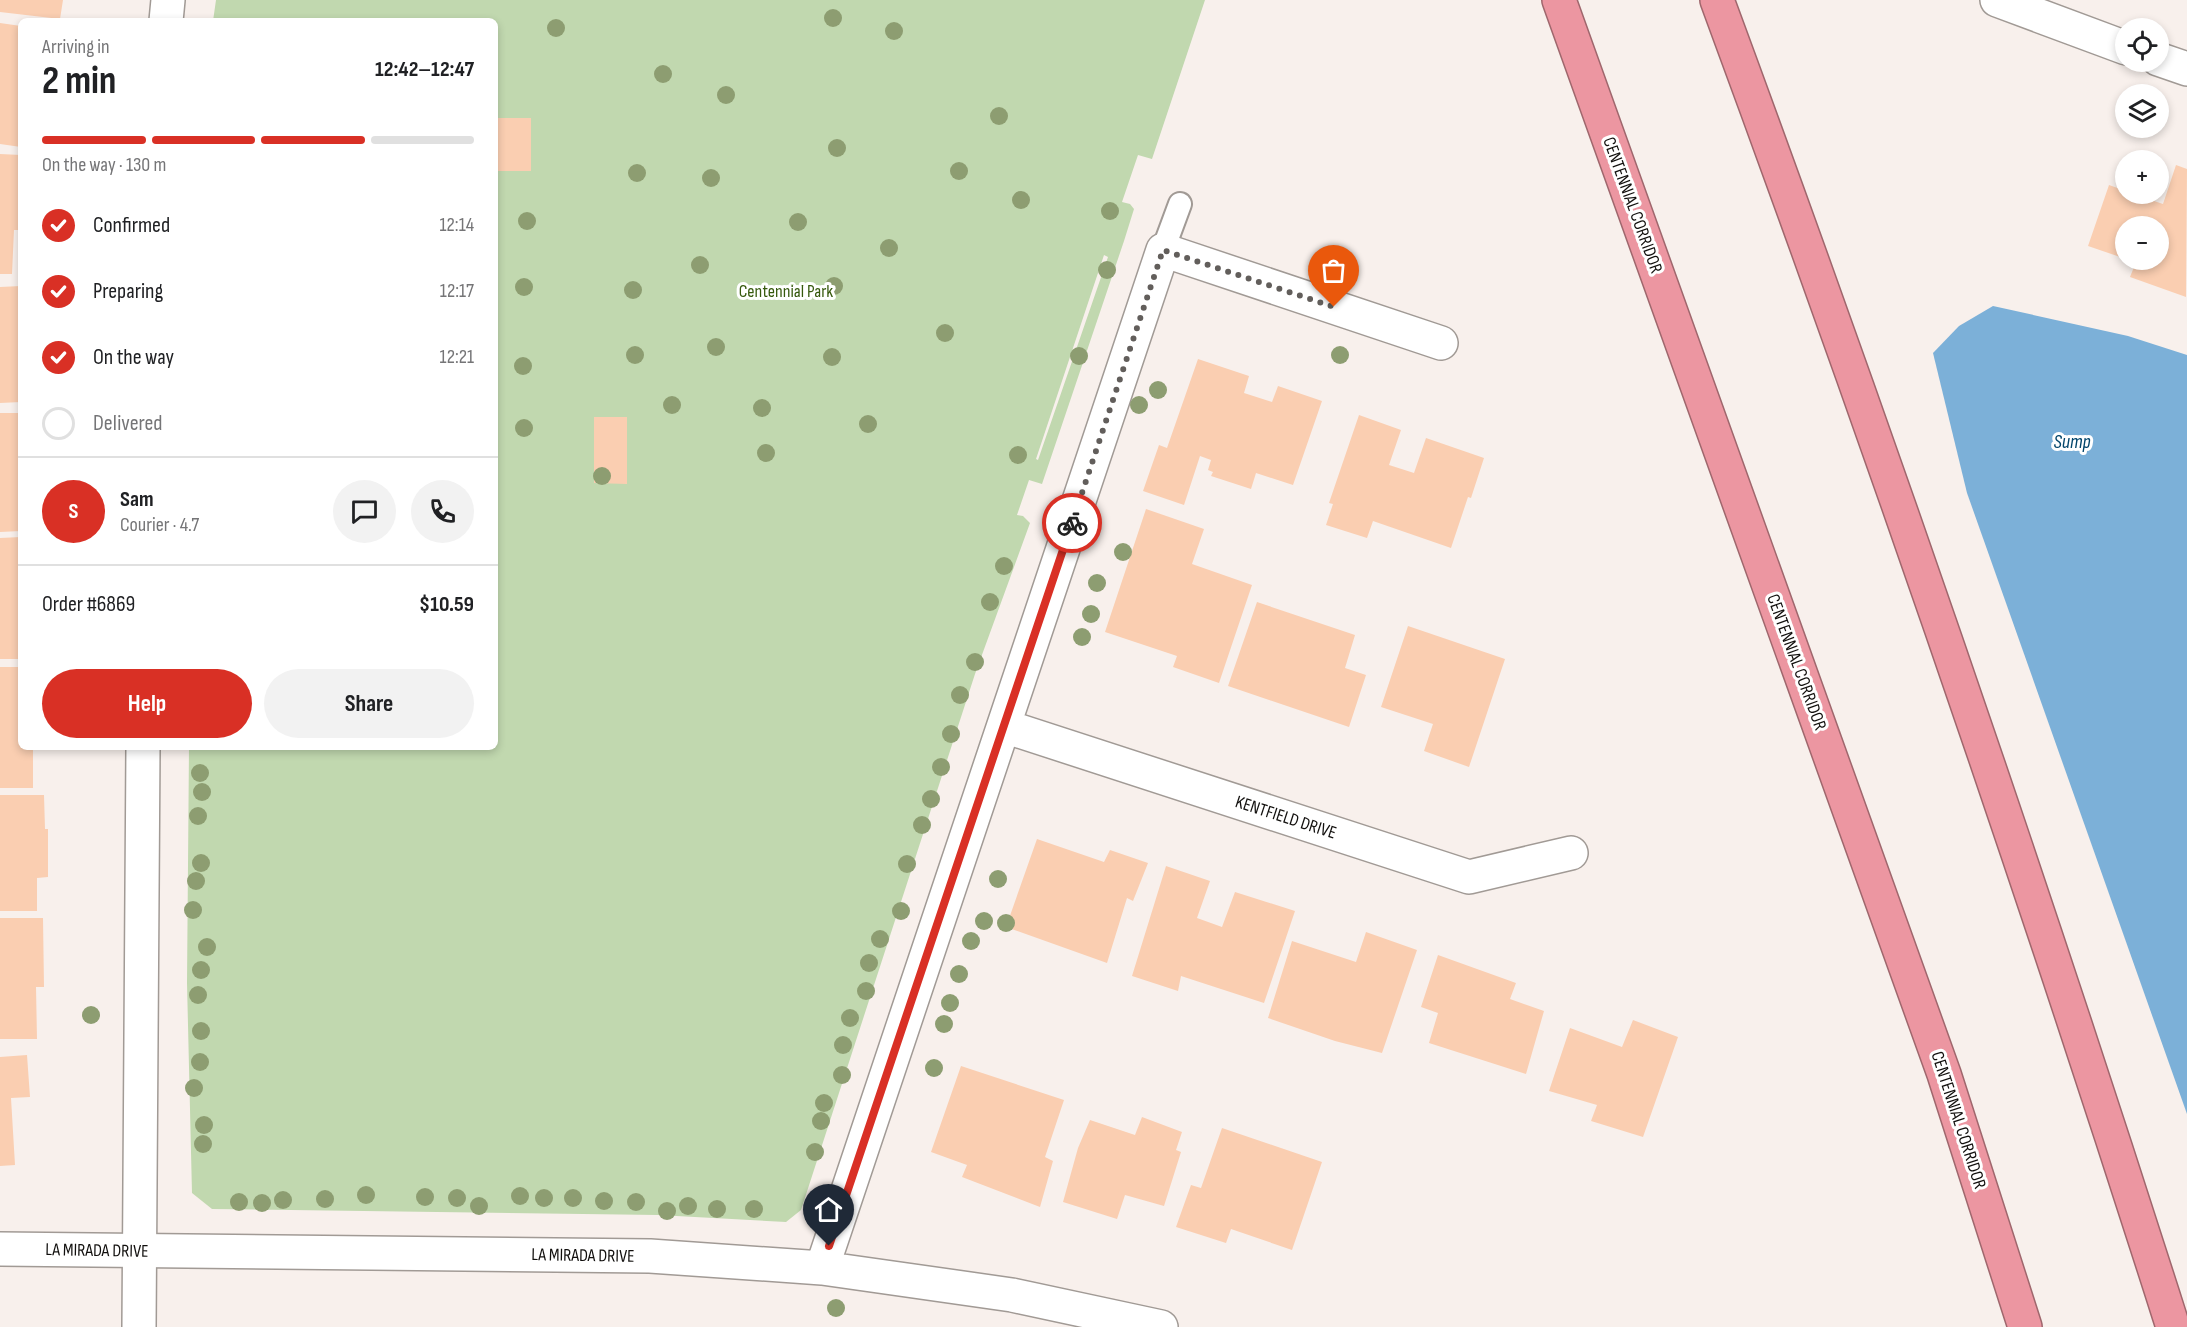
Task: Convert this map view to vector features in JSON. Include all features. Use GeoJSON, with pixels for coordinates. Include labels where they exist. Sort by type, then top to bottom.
{"type":"FeatureCollection","features":[{"type":"Feature","properties":{"kind":"highway","name":"CENTENNIAL CORRIDOR"},"geometry":{"type":"LineString","coordinates":[[1559,0],[1944,1074],[2025,1327]]}},
{"type":"Feature","properties":{"kind":"highway"},"geometry":{"type":"LineString","coordinates":[[1717,0],[1901,507],[2015,842],[2173,1327]]}},
{"type":"Feature","properties":{"kind":"street"},"geometry":{"type":"LineString","coordinates":[[166,18],[168,0]]}},
{"type":"Feature","properties":{"kind":"street"},"geometry":{"type":"LineString","coordinates":[[1997,0],[2115,44]]}},
{"type":"Feature","properties":{"kind":"street"},"geometry":{"type":"LineString","coordinates":[[2169,63],[2187,69]]}},
{"type":"Feature","properties":{"kind":"street"},"geometry":{"type":"LineString","coordinates":[[822,1268],[1163,250],[1441,343]]}},
{"type":"Feature","properties":{"kind":"street","name":"KENTFIELD DRIVE"},"geometry":{"type":"LineString","coordinates":[[1004,726],[1469,877],[1571,853]]}},
{"type":"Feature","properties":{"kind":"street"},"geometry":{"type":"LineString","coordinates":[[139,1327],[143,750]]}},
{"type":"Feature","properties":{"kind":"street","name":"LA MIRADA DRIVE"},"geometry":{"type":"LineString","coordinates":[[0,1249],[650,1256],[822,1268],[1012,1295],[1161,1327]]}},
{"type":"Feature","properties":{"kind":"lane"},"geometry":{"type":"LineString","coordinates":[[1163,250],[1180,204]]}},
{"type":"Feature","properties":{"kind":"green space","name":"Centennial Park"},"geometry":{"type":"Polygon","coordinates":[[[216,0],[1205,0],[1152,159],[1138,155],[1122,202],[1130,204],[1134,209],[1042,484],[1029,480],[1017,515],[1023,516],[1030,523],[975,674],[801,1210],[786,1222],[658,1215],[212,1209],[192,1193],[187,983],[189,750],[498,750],[498,18],[213,18],[216,0]],[[1104,255],[1036,459],[1038,460],[1108,257],[1104,255]]]}},
{"type":"Feature","properties":{"kind":"water","name":"Sump"},"geometry":{"type":"Polygon","coordinates":[[[1993,306],[2128,336],[2187,355],[2187,1114],[1967,493],[1933,353],[1959,326],[1993,306]]]}},
{"type":"Feature","properties":{"kind":"building"},"geometry":{"type":"Polygon","coordinates":[[[0,0],[63,0],[60,18],[0,12],[0,0]]]}},
{"type":"Feature","properties":{"kind":"building"},"geometry":{"type":"Polygon","coordinates":[[[0,23],[18,26],[18,147],[0,144],[0,23]]]}},
{"type":"Feature","properties":{"kind":"building"},"geometry":{"type":"Polygon","coordinates":[[[498,118],[531,118],[531,171],[498,171],[498,118]]]}},
{"type":"Feature","properties":{"kind":"building"},"geometry":{"type":"Polygon","coordinates":[[[0,154],[18,155],[18,230],[14,230],[12,274],[0,274],[0,154]]]}},
{"type":"Feature","properties":{"kind":"building"},"geometry":{"type":"Polygon","coordinates":[[[2176,165],[2187,169],[2186,297],[2130,277],[2133,270],[2169,270],[2169,216],[2115,216],[2115,255],[2088,246],[2109,185],[2115,187],[2115,204],[2169,204],[2169,186],[2176,165]]]}},
{"type":"Feature","properties":{"kind":"building"},"geometry":{"type":"Polygon","coordinates":[[[18,286],[18,402],[0,403],[0,287],[18,286]]]}},
{"type":"Feature","properties":{"kind":"building"},"geometry":{"type":"Polygon","coordinates":[[[1198,359],[1249,376],[1244,393],[1272,402],[1278,386],[1322,401],[1293,485],[1256,473],[1251,489],[1211,476],[1213,472],[1208,470],[1211,460],[1200,456],[1184,505],[1143,491],[1159,445],[1167,448],[1198,359]]]}},
{"type":"Feature","properties":{"kind":"building"},"geometry":{"type":"Polygon","coordinates":[[[0,413],[18,413],[18,531],[0,532],[0,413]]]}},
{"type":"Feature","properties":{"kind":"building"},"geometry":{"type":"Polygon","coordinates":[[[1359,415],[1401,430],[1389,465],[1414,473],[1426,438],[1484,458],[1451,548],[1373,521],[1367,538],[1326,525],[1333,504],[1329,503],[1359,415]]]}},
{"type":"Feature","properties":{"kind":"building"},"geometry":{"type":"Polygon","coordinates":[[[594,417],[627,417],[627,484],[594,483],[594,417]]]}},
{"type":"Feature","properties":{"kind":"building"},"geometry":{"type":"Polygon","coordinates":[[[1146,509],[1204,529],[1192,564],[1252,585],[1219,683],[1173,667],[1177,656],[1105,632],[1146,509]]]}},
{"type":"Feature","properties":{"kind":"building"},"geometry":{"type":"Polygon","coordinates":[[[18,537],[18,659],[0,659],[0,538],[18,537]]]}},
{"type":"Feature","properties":{"kind":"building"},"geometry":{"type":"Polygon","coordinates":[[[1257,602],[1355,635],[1345,668],[1366,675],[1349,727],[1228,686],[1257,602]]]}},
{"type":"Feature","properties":{"kind":"building"},"geometry":{"type":"Polygon","coordinates":[[[1408,626],[1505,659],[1469,767],[1424,751],[1433,724],[1381,707],[1408,626]]]}},
{"type":"Feature","properties":{"kind":"building"},"geometry":{"type":"Polygon","coordinates":[[[0,667],[18,667],[18,750],[33,750],[33,788],[0,788],[0,667]]]}},
{"type":"Feature","properties":{"kind":"building"},"geometry":{"type":"Polygon","coordinates":[[[0,795],[44,795],[45,829],[48,829],[48,877],[37,878],[37,911],[0,911],[0,795]]]}},
{"type":"Feature","properties":{"kind":"building"},"geometry":{"type":"Polygon","coordinates":[[[1037,839],[1104,862],[1110,850],[1148,863],[1133,901],[1127,898],[1107,963],[1006,927],[1037,839]]]}},
{"type":"Feature","properties":{"kind":"building"},"geometry":{"type":"Polygon","coordinates":[[[1166,866],[1210,881],[1197,918],[1222,927],[1235,892],[1295,911],[1264,1003],[1181,976],[1178,991],[1132,976],[1166,866]]]}},
{"type":"Feature","properties":{"kind":"building"},"geometry":{"type":"Polygon","coordinates":[[[0,918],[43,918],[44,987],[36,987],[37,1039],[0,1039],[0,918]]]}},
{"type":"Feature","properties":{"kind":"building"},"geometry":{"type":"Polygon","coordinates":[[[1366,932],[1417,950],[1382,1053],[1335,1041],[1268,1018],[1292,941],[1356,962],[1366,932]]]}},
{"type":"Feature","properties":{"kind":"building"},"geometry":{"type":"Polygon","coordinates":[[[1438,955],[1516,983],[1510,999],[1544,1011],[1526,1074],[1429,1043],[1438,1013],[1421,1007],[1438,955]]]}},
{"type":"Feature","properties":{"kind":"building"},"geometry":{"type":"Polygon","coordinates":[[[1633,1020],[1678,1037],[1643,1137],[1591,1121],[1597,1105],[1549,1091],[1570,1028],[1622,1047],[1633,1020]]]}},
{"type":"Feature","properties":{"kind":"building"},"geometry":{"type":"Polygon","coordinates":[[[27,1055],[30,1097],[11,1098],[15,1165],[0,1166],[0,1057],[27,1055]]]}},
{"type":"Feature","properties":{"kind":"building"},"geometry":{"type":"Polygon","coordinates":[[[961,1066],[1064,1100],[1045,1157],[1053,1161],[1040,1207],[962,1177],[967,1165],[931,1152],[961,1066]]]}},
{"type":"Feature","properties":{"kind":"building"},"geometry":{"type":"Polygon","coordinates":[[[1142,1117],[1182,1132],[1176,1150],[1181,1152],[1164,1206],[1125,1195],[1117,1219],[1063,1202],[1078,1148],[1090,1120],[1135,1135],[1142,1117]]]}},
{"type":"Feature","properties":{"kind":"building"},"geometry":{"type":"Polygon","coordinates":[[[1222,1128],[1322,1162],[1292,1250],[1231,1229],[1226,1243],[1176,1227],[1191,1185],[1201,1188],[1222,1128]]]}},
{"type":"Feature","properties":{"kind":"way so far"},"geometry":{"type":"LineString","coordinates":[[1072,523],[1163,250],[1334,307]]}},
{"type":"Feature","properties":{"kind":"route"},"geometry":{"type":"LineString","coordinates":[[829,1246],[1072,523]]}}]}
